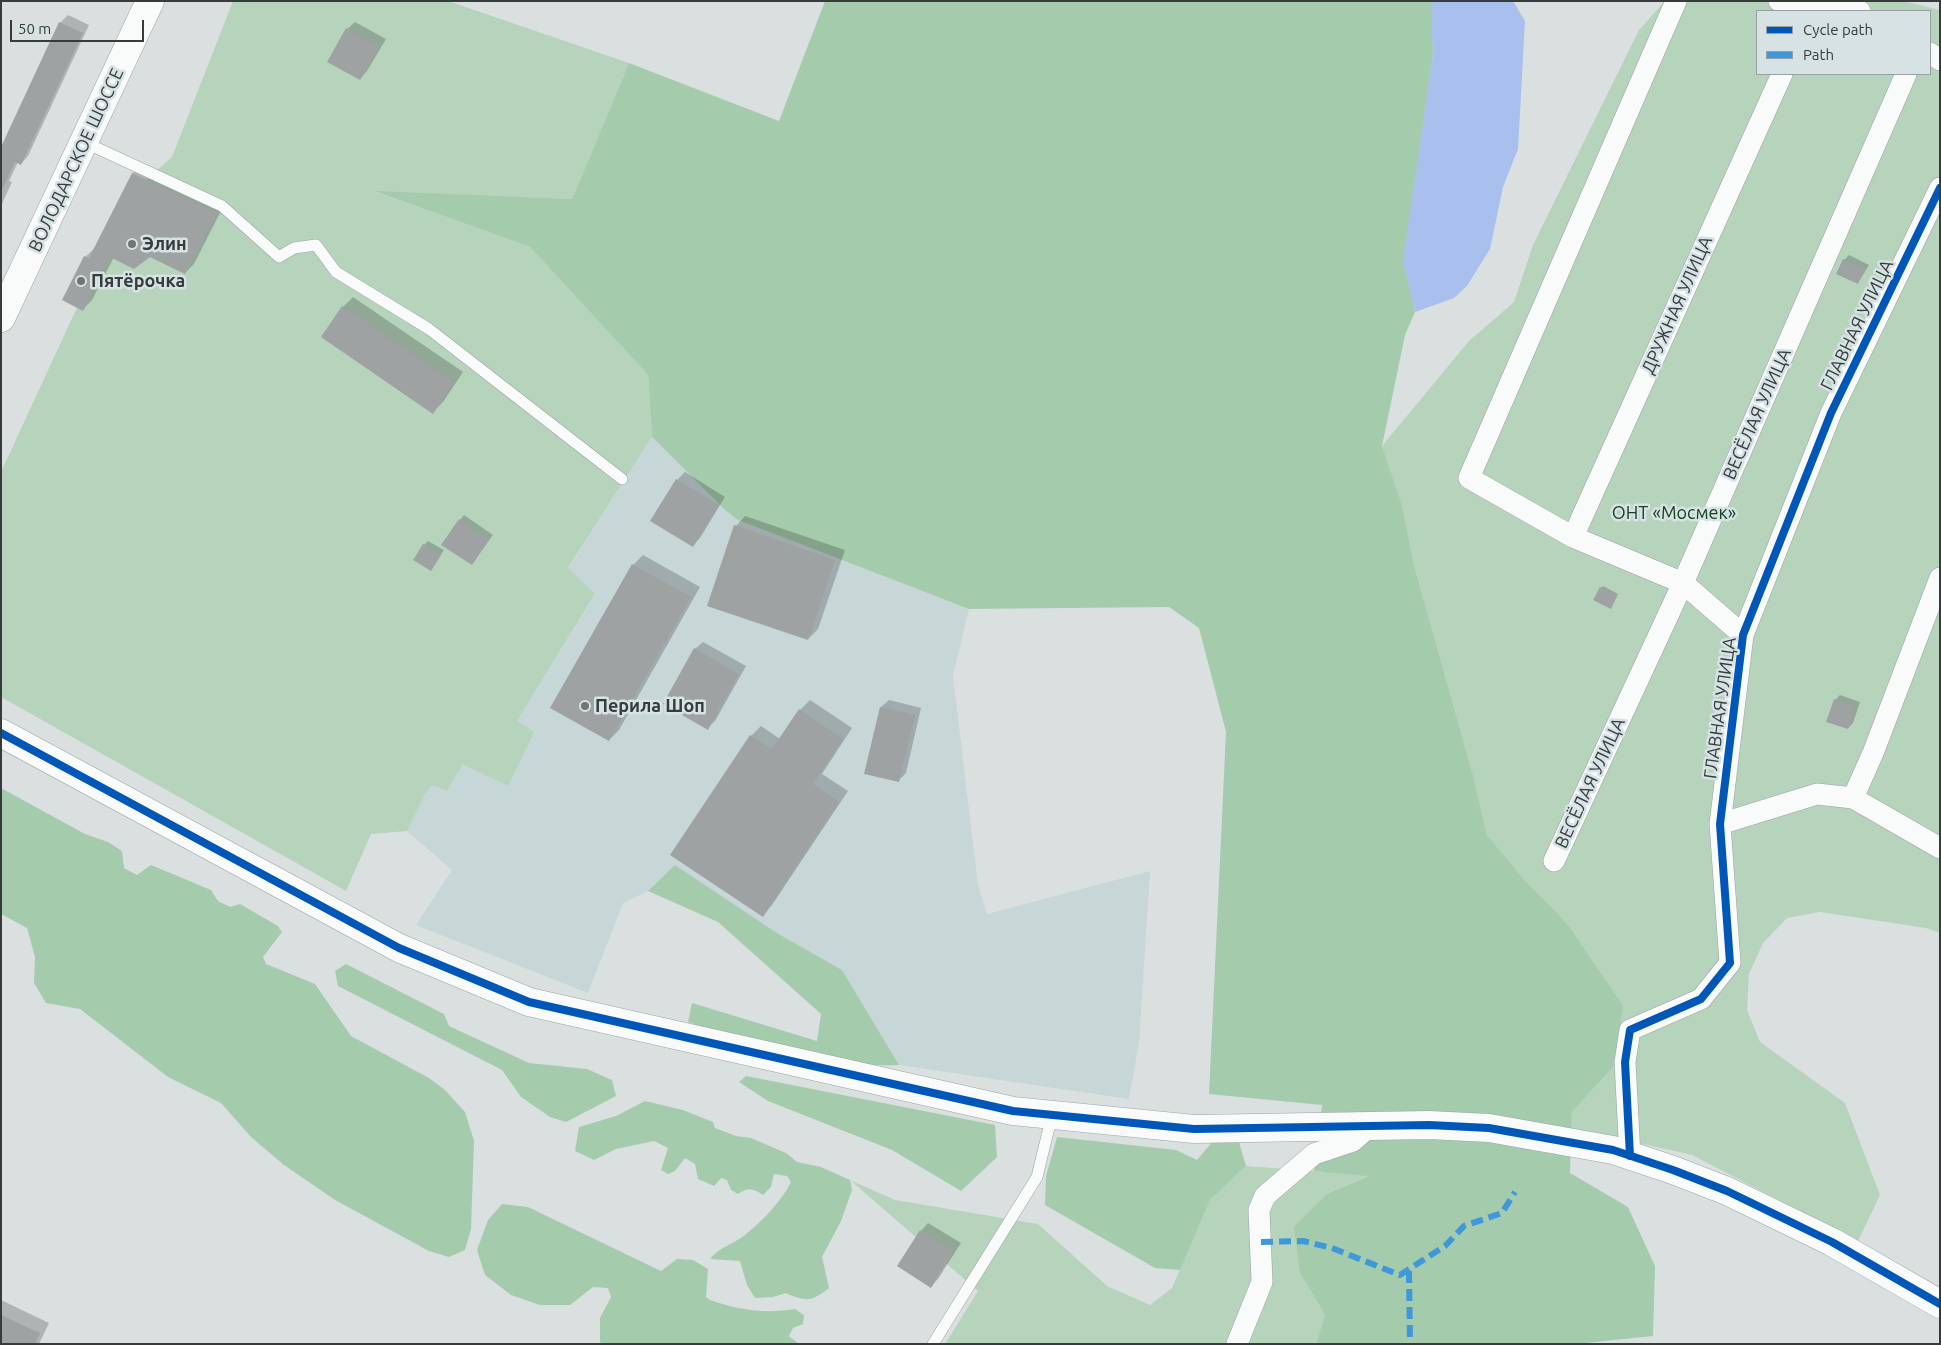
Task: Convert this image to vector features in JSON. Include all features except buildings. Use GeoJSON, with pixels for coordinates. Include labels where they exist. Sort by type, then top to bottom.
{"type":"FeatureCollection","features":[{"type":"Feature","properties":{"kind":"street","name":"ВОЛОДАРСКОЕ ШОССЕ"},"geometry":{"type":"LineString","coordinates":[[1,318],[150,1]]}},
{"type":"Feature","properties":{"kind":"street"},"geometry":{"type":"LineString","coordinates":[[1676,1],[1469,478],[1573,537],[1683,583],[1743,635]]}},
{"type":"Feature","properties":{"kind":"street"},"geometry":{"type":"LineString","coordinates":[[1779,1],[1812,8],[1847,5],[1858,10]]}},
{"type":"Feature","properties":{"kind":"street","name":"ДРУЖНАЯ УЛИЦА"},"geometry":{"type":"LineString","coordinates":[[1573,537],[1782,75]]}},
{"type":"Feature","properties":{"kind":"street","name":"ВЕСЁЛАЯ УЛИЦА"},"geometry":{"type":"LineString","coordinates":[[1554,861],[1683,583],[1906,75]]}},
{"type":"Feature","properties":{"kind":"street","name":"ГЛАВНАЯ УЛИЦА"},"geometry":{"type":"LineString","coordinates":[[1630,1156],[1625,1062],[1630,1030],[1701,999],[1730,963],[1720,824],[1743,635],[1831,413],[1940,188]]}},
{"type":"Feature","properties":{"kind":"street"},"geometry":{"type":"LineString","coordinates":[[1853,798],[1873,753],[1940,578]]}},
{"type":"Feature","properties":{"kind":"street"},"geometry":{"type":"LineString","coordinates":[[1,733],[399,948],[529,1002],[1013,1110],[1194,1129],[1429,1125],[1489,1128],[1613,1150],[1727,1191],[1832,1242],[1940,1304]]}},
{"type":"Feature","properties":{"kind":"street"},"geometry":{"type":"LineString","coordinates":[[1720,824],[1817,794],[1853,798],[1940,848]]}},
{"type":"Feature","properties":{"kind":"street"},"geometry":{"type":"LineString","coordinates":[[1237,1344],[1262,1282],[1259,1210],[1265,1196],[1314,1154],[1353,1141],[1370,1126]]}},
{"type":"Feature","properties":{"kind":"lane"},"geometry":{"type":"LineString","coordinates":[[84,142],[222,206],[279,257],[294,248],[316,245],[336,272],[429,329],[622,479]]}},
{"type":"Feature","properties":{"kind":"lane"},"geometry":{"type":"LineString","coordinates":[[933,1344],[1037,1177],[1052,1115]]}},
{"type":"Feature","properties":{"kind":"shaded area"},"geometry":{"type":"Polygon","coordinates":[[[652,437],[725,510],[738,520],[969,609],[953,676],[978,885],[987,914],[1150,871],[1139,1043],[1129,1099],[899,1065],[842,970],[777,933],[675,865],[648,891],[623,903],[588,993],[416,925],[452,870],[407,831],[424,794],[432,785],[447,791],[463,763],[508,786],[517,721],[595,595],[568,569],[652,437]]]}},
{"type":"Feature","properties":{"kind":"green space"},"geometry":{"type":"Polygon","coordinates":[[[233,1],[448,1],[629,63],[572,199],[376,192],[530,247],[648,375],[652,437],[568,568],[595,594],[517,721],[534,732],[508,786],[463,764],[447,791],[432,785],[425,794],[407,831],[371,834],[346,891],[1,697],[1,472],[129,195],[172,157],[233,1]]]}},
{"type":"Feature","properties":{"kind":"green space"},"geometry":{"type":"Polygon","coordinates":[[[825,1],[1432,1],[1432,40],[1434,47],[1404,261],[1415,312],[1405,335],[1382,446],[1402,505],[1414,565],[1473,775],[1487,835],[1525,881],[1568,925],[1623,1006],[1614,1066],[1572,1112],[1570,1173],[1628,1207],[1655,1266],[1653,1336],[1575,1344],[1316,1344],[1325,1315],[1300,1273],[1294,1227],[1327,1194],[1368,1176],[1314,1171],[1322,1105],[1209,1094],[1226,732],[1199,628],[1169,607],[969,609],[738,520],[725,510],[652,437],[648,375],[530,247],[374,191],[572,199],[629,63],[779,121],[825,1]]]}},
{"type":"Feature","properties":{"kind":"green space","name":"ОНТ «Мосмек»"},"geometry":{"type":"Polygon","coordinates":[[[1665,1],[1903,1],[1940,10],[1940,933],[1926,928],[1820,912],[1787,918],[1763,943],[1749,974],[1747,1010],[1760,1042],[1845,1103],[1880,1195],[1858,1241],[1692,1155],[1571,1128],[1572,1112],[1614,1066],[1524,881],[1487,835],[1473,775],[1414,565],[1402,505],[1382,446],[1469,341],[1514,302],[1533,245],[1639,30],[1665,1]]]}},
{"type":"Feature","properties":{"kind":"green space"},"geometry":{"type":"Polygon","coordinates":[[[1,788],[85,834],[108,842],[122,851],[124,868],[137,875],[151,865],[211,890],[218,901],[230,907],[240,904],[278,926],[282,932],[263,957],[266,964],[315,984],[351,1036],[429,1078],[445,1090],[465,1112],[474,1141],[471,1229],[465,1250],[449,1257],[429,1251],[335,1200],[284,1165],[251,1137],[221,1103],[168,1077],[80,1009],[46,1003],[34,983],[35,957],[27,928],[1,914],[1,788]]]}},
{"type":"Feature","properties":{"kind":"green space"},"geometry":{"type":"Polygon","coordinates":[[[675,865],[777,933],[842,970],[899,1065],[845,1063],[819,1059],[766,1046],[688,1022],[692,1003],[817,1041],[821,1014],[718,922],[648,891],[675,865]]]}},
{"type":"Feature","properties":{"kind":"green space"},"geometry":{"type":"Polygon","coordinates":[[[346,964],[444,1014],[449,1026],[529,1063],[587,1069],[612,1080],[616,1096],[566,1122],[550,1117],[521,1097],[502,1070],[338,986],[335,971],[346,964]]]}},
{"type":"Feature","properties":{"kind":"green space"},"geometry":{"type":"Polygon","coordinates":[[[746,1076],[995,1125],[997,1157],[961,1191],[892,1150],[768,1101],[739,1082],[746,1076]]]}},
{"type":"Feature","properties":{"kind":"green space"},"geometry":{"type":"Polygon","coordinates":[[[645,1101],[683,1110],[713,1122],[715,1128],[736,1136],[751,1138],[786,1153],[797,1162],[821,1167],[850,1180],[852,1190],[841,1221],[822,1257],[829,1288],[818,1296],[808,1299],[786,1293],[773,1297],[755,1298],[747,1285],[740,1261],[710,1259],[718,1251],[745,1235],[771,1210],[791,1182],[787,1176],[774,1174],[771,1187],[763,1195],[750,1189],[738,1194],[731,1190],[727,1180],[721,1178],[714,1186],[698,1179],[695,1164],[685,1158],[675,1171],[668,1174],[661,1170],[668,1148],[654,1141],[616,1149],[594,1160],[575,1151],[579,1127],[616,1116],[645,1101]]]}},
{"type":"Feature","properties":{"kind":"green space"},"geometry":{"type":"Polygon","coordinates":[[[1057,1137],[1176,1150],[1197,1160],[1213,1141],[1239,1142],[1246,1166],[1210,1200],[1180,1270],[1155,1268],[1045,1205],[1046,1176],[1057,1137]]]}},
{"type":"Feature","properties":{"kind":"green space"},"geometry":{"type":"Polygon","coordinates":[[[1246,1166],[1369,1175],[1327,1194],[1300,1273],[1325,1315],[1316,1344],[945,1344],[978,1291],[850,1180],[895,1200],[1038,1224],[1107,1286],[1150,1305],[1172,1288],[1210,1200],[1246,1166]]]}},
{"type":"Feature","properties":{"kind":"green space"},"geometry":{"type":"Polygon","coordinates":[[[502,1204],[528,1207],[661,1271],[677,1259],[693,1260],[708,1269],[706,1297],[710,1300],[752,1310],[795,1309],[804,1315],[803,1324],[793,1328],[789,1336],[799,1344],[602,1344],[600,1342],[600,1318],[611,1297],[608,1288],[593,1287],[570,1305],[540,1305],[511,1295],[485,1275],[477,1250],[488,1220],[502,1204]]]}},
{"type":"Feature","properties":{"kind":"water"},"geometry":{"type":"Polygon","coordinates":[[[1432,1],[1513,1],[1525,21],[1518,149],[1503,187],[1490,249],[1467,286],[1454,298],[1415,312],[1403,261],[1434,47],[1432,40],[1432,1]]]}},
{"type":"Feature","properties":{"kind":"marked path"},"geometry":{"type":"LineString","coordinates":[[1261,1242],[1303,1241],[1332,1248],[1400,1275],[1445,1246],[1464,1226],[1502,1213],[1515,1192]]}},
{"type":"Feature","properties":{"kind":"marked path"},"geometry":{"type":"LineString","coordinates":[[1409,1271],[1410,1344]]}},
{"type":"Feature","properties":{"kind":"cycle path"},"geometry":{"type":"LineString","coordinates":[[1630,1156],[1625,1062],[1630,1030],[1701,999],[1730,963],[1720,824],[1743,635],[1831,413],[1940,188]]}},
{"type":"Feature","properties":{"kind":"cycle path"},"geometry":{"type":"LineString","coordinates":[[1,733],[399,948],[529,1002],[1013,1111],[1194,1129],[1429,1125],[1489,1128],[1613,1150],[1727,1191],[1832,1242],[1940,1304]]}},
{"type":"Feature","properties":{"kind":"place","name":"Элин"},"geometry":{"type":"Point","coordinates":[132,244]}},
{"type":"Feature","properties":{"kind":"place","name":"Пятёрочка"},"geometry":{"type":"Point","coordinates":[81,281]}},
{"type":"Feature","properties":{"kind":"place","name":"Перила Шоп"},"geometry":{"type":"Point","coordinates":[585,706]}}]}
